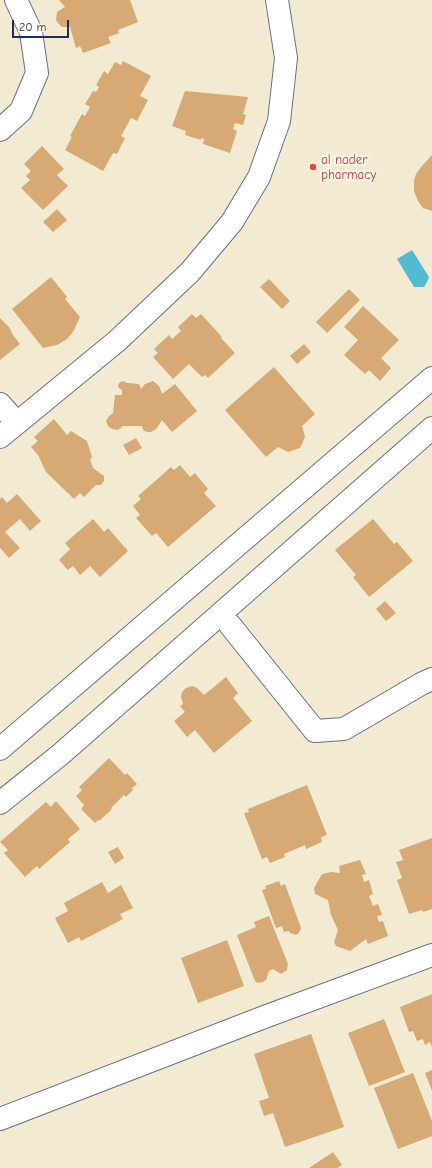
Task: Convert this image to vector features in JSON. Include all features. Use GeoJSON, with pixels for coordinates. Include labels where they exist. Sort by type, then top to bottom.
{"type":"FeatureCollection","features":[{"type":"Feature","properties":{"kind":"street"},"geometry":{"type":"LineString","coordinates":[[0,130],[21,112],[37,72],[32,32],[16,0]]}},
{"type":"Feature","properties":{"kind":"street"},"geometry":{"type":"LineString","coordinates":[[0,437],[117,341],[190,272],[232,222],[259,177],[279,121],[286,58],[277,0]]}},
{"type":"Feature","properties":{"kind":"street"},"geometry":{"type":"LineString","coordinates":[[0,749],[432,378]]}},
{"type":"Feature","properties":{"kind":"street"},"geometry":{"type":"LineString","coordinates":[[0,404],[17,423]]}},
{"type":"Feature","properties":{"kind":"street"},"geometry":{"type":"LineString","coordinates":[[1,800],[60,754],[432,428]]}},
{"type":"Feature","properties":{"kind":"street"},"geometry":{"type":"LineString","coordinates":[[230,625],[315,730],[344,729],[420,684],[432,679]]}},
{"type":"Feature","properties":{"kind":"street"},"geometry":{"type":"LineString","coordinates":[[0,1119],[267,1016],[432,955]]}},
{"type":"Feature","properties":{"kind":"water"},"geometry":{"type":"Polygon","coordinates":[[[412,250],[429,277],[424,287],[414,287],[397,259],[412,250]]]}},
{"type":"Feature","properties":{"kind":"building"},"geometry":{"type":"Polygon","coordinates":[[[59,0],[130,0],[138,22],[118,30],[119,33],[108,37],[111,43],[83,53],[80,46],[76,48],[70,27],[62,27],[57,22],[57,12],[65,7],[59,0]]]}},
{"type":"Feature","properties":{"kind":"building"},"geometry":{"type":"Polygon","coordinates":[[[123,61],[151,76],[140,96],[148,100],[137,121],[131,118],[121,136],[125,138],[117,154],[113,153],[103,171],[65,150],[72,137],[70,136],[82,114],[85,116],[90,107],[85,104],[93,91],[96,92],[99,87],[96,85],[104,71],[108,74],[115,62],[121,65],[123,61]]]}},
{"type":"Feature","properties":{"kind":"building"},"geometry":{"type":"Polygon","coordinates":[[[185,91],[248,97],[243,114],[246,115],[243,125],[235,123],[233,129],[237,131],[230,153],[203,144],[204,139],[201,138],[201,140],[185,135],[186,131],[172,126],[185,91]]]}},
{"type":"Feature","properties":{"kind":"building"},"geometry":{"type":"Polygon","coordinates":[[[42,146],[64,169],[57,175],[68,186],[43,210],[21,188],[30,180],[26,176],[31,171],[24,164],[42,146]]]}},
{"type":"Feature","properties":{"kind":"building"},"geometry":{"type":"Polygon","coordinates":[[[432,155],[432,211],[423,208],[418,201],[414,191],[414,181],[416,174],[432,155]]]}},
{"type":"Feature","properties":{"kind":"building"},"geometry":{"type":"Polygon","coordinates":[[[57,209],[67,220],[53,232],[43,222],[57,209]]]}},
{"type":"Feature","properties":{"kind":"building"},"geometry":{"type":"Polygon","coordinates":[[[51,277],[67,297],[65,299],[80,317],[73,332],[67,339],[57,345],[43,348],[12,309],[51,277]]]}},
{"type":"Feature","properties":{"kind":"building"},"geometry":{"type":"Polygon","coordinates":[[[269,279],[290,301],[282,309],[260,287],[269,279]]]}},
{"type":"Feature","properties":{"kind":"building"},"geometry":{"type":"Polygon","coordinates":[[[349,289],[360,300],[327,333],[316,322],[349,289]]]}},
{"type":"Feature","properties":{"kind":"building"},"geometry":{"type":"Polygon","coordinates":[[[363,306],[399,340],[381,358],[391,368],[380,381],[369,370],[365,374],[344,355],[358,340],[344,327],[363,306]]]}},
{"type":"Feature","properties":{"kind":"building"},"geometry":{"type":"Polygon","coordinates":[[[192,314],[196,318],[201,314],[235,353],[208,378],[205,375],[202,377],[189,364],[173,379],[153,357],[158,353],[154,349],[169,335],[172,339],[181,331],[178,327],[192,314]]]}},
{"type":"Feature","properties":{"kind":"building"},"geometry":{"type":"Polygon","coordinates":[[[0,318],[9,327],[20,344],[0,360],[0,318]]]}},
{"type":"Feature","properties":{"kind":"building"},"geometry":{"type":"Polygon","coordinates":[[[304,344],[311,352],[297,364],[290,356],[304,344]]]}},
{"type":"Feature","properties":{"kind":"building"},"geometry":{"type":"Polygon","coordinates":[[[274,367],[315,414],[302,426],[305,437],[300,448],[288,452],[278,447],[266,457],[225,410],[274,367]]]}},
{"type":"Feature","properties":{"kind":"building"},"geometry":{"type":"Polygon","coordinates":[[[123,381],[127,383],[139,384],[141,389],[145,384],[153,381],[159,386],[162,394],[175,384],[197,411],[172,432],[162,420],[156,429],[151,432],[143,430],[142,426],[123,426],[118,430],[112,429],[108,426],[106,421],[113,413],[115,395],[122,395],[122,390],[118,385],[123,381]]]}},
{"type":"Feature","properties":{"kind":"building"},"geometry":{"type":"Polygon","coordinates":[[[54,419],[67,435],[71,431],[87,441],[92,457],[90,460],[93,468],[104,476],[104,481],[101,485],[96,485],[84,497],[80,493],[74,499],[46,472],[38,455],[31,447],[38,441],[34,437],[54,419]]]}},
{"type":"Feature","properties":{"kind":"building"},"geometry":{"type":"Polygon","coordinates":[[[136,438],[142,448],[129,455],[123,445],[136,438]]]}},
{"type":"Feature","properties":{"kind":"building"},"geometry":{"type":"Polygon","coordinates":[[[180,465],[190,477],[195,473],[208,489],[204,493],[216,506],[168,547],[156,533],[152,536],[136,518],[140,515],[133,506],[141,499],[138,496],[171,467],[174,470],[180,465]]]}},
{"type":"Feature","properties":{"kind":"building"},"geometry":{"type":"Polygon","coordinates":[[[17,494],[41,521],[30,531],[20,519],[5,532],[20,548],[9,558],[0,548],[0,499],[2,497],[7,503],[17,494]]]}},
{"type":"Feature","properties":{"kind":"building"},"geometry":{"type":"Polygon","coordinates":[[[93,519],[104,532],[108,528],[128,551],[100,577],[90,566],[80,575],[73,566],[68,570],[59,560],[70,549],[65,543],[93,519]]]}},
{"type":"Feature","properties":{"kind":"building"},"geometry":{"type":"Polygon","coordinates":[[[373,519],[394,544],[397,542],[413,561],[369,597],[353,577],[356,575],[335,550],[373,519]]]}},
{"type":"Feature","properties":{"kind":"building"},"geometry":{"type":"Polygon","coordinates":[[[385,601],[396,613],[386,621],[376,609],[385,601]]]}},
{"type":"Feature","properties":{"kind":"building"},"geometry":{"type":"Polygon","coordinates":[[[226,677],[238,693],[233,698],[252,721],[214,753],[195,730],[187,737],[174,721],[185,712],[180,706],[183,704],[181,697],[182,692],[186,688],[192,686],[197,688],[204,695],[226,677]]]}},
{"type":"Feature","properties":{"kind":"building"},"geometry":{"type":"Polygon","coordinates":[[[109,758],[125,775],[127,773],[137,784],[132,788],[133,790],[126,797],[124,795],[111,808],[112,809],[95,823],[81,809],[84,805],[76,796],[82,790],[79,787],[109,758]]]}},
{"type":"Feature","properties":{"kind":"building"},"geometry":{"type":"Polygon","coordinates":[[[307,785],[327,835],[321,837],[322,842],[306,849],[305,845],[284,854],[285,857],[270,863],[267,857],[262,859],[244,813],[249,812],[248,809],[307,785]]]}},
{"type":"Feature","properties":{"kind":"building"},"geometry":{"type":"Polygon","coordinates":[[[56,801],[80,829],[68,839],[70,842],[39,869],[37,866],[25,877],[4,853],[8,850],[0,842],[46,802],[51,807],[56,801]]]}},
{"type":"Feature","properties":{"kind":"building"},"geometry":{"type":"Polygon","coordinates":[[[432,838],[432,909],[409,914],[397,880],[402,878],[396,862],[403,860],[399,850],[432,838]]]}},
{"type":"Feature","properties":{"kind":"building"},"geometry":{"type":"Polygon","coordinates":[[[118,847],[124,858],[115,864],[108,852],[118,847]]]}},
{"type":"Feature","properties":{"kind":"building"},"geometry":{"type":"Polygon","coordinates":[[[360,860],[366,874],[362,875],[364,882],[369,880],[373,894],[369,896],[373,906],[378,904],[382,915],[377,916],[379,922],[383,921],[388,936],[368,944],[366,939],[350,951],[336,946],[334,942],[338,930],[331,915],[328,900],[315,894],[314,888],[322,874],[331,872],[340,873],[339,866],[360,860]]]}},
{"type":"Feature","properties":{"kind":"building"},"geometry":{"type":"Polygon","coordinates":[[[279,881],[281,886],[285,884],[301,928],[299,933],[296,935],[290,933],[289,931],[284,932],[282,926],[276,928],[262,890],[266,889],[265,886],[279,881]]]}},
{"type":"Feature","properties":{"kind":"building"},"geometry":{"type":"Polygon","coordinates":[[[102,882],[108,893],[121,885],[133,908],[120,914],[123,919],[81,941],[79,937],[68,943],[55,918],[68,911],[64,903],[102,882]]]}},
{"type":"Feature","properties":{"kind":"building"},"geometry":{"type":"Polygon","coordinates":[[[269,916],[288,964],[287,970],[281,974],[273,969],[269,971],[266,980],[258,983],[255,981],[237,935],[256,927],[254,922],[269,916]]]}},
{"type":"Feature","properties":{"kind":"building"},"geometry":{"type":"Polygon","coordinates":[[[227,940],[244,986],[198,1003],[181,958],[227,940]]]}},
{"type":"Feature","properties":{"kind":"building"},"geometry":{"type":"Polygon","coordinates":[[[432,994],[432,1047],[430,1042],[425,1045],[423,1039],[417,1041],[413,1031],[409,1032],[400,1007],[432,994]]]}},
{"type":"Feature","properties":{"kind":"building"},"geometry":{"type":"Polygon","coordinates":[[[384,1019],[405,1072],[369,1086],[348,1033],[384,1019]]]}},
{"type":"Feature","properties":{"kind":"building"},"geometry":{"type":"Polygon","coordinates":[[[311,1034],[344,1127],[285,1147],[273,1113],[264,1116],[259,1101],[269,1098],[254,1054],[311,1034]]]}},
{"type":"Feature","properties":{"kind":"building"},"geometry":{"type":"Polygon","coordinates":[[[432,1070],[432,1091],[425,1073],[432,1070]]]}},
{"type":"Feature","properties":{"kind":"building"},"geometry":{"type":"Polygon","coordinates":[[[413,1073],[432,1121],[432,1136],[398,1149],[374,1088],[413,1073]]]}},
{"type":"Feature","properties":{"kind":"building"},"geometry":{"type":"Polygon","coordinates":[[[333,1152],[342,1165],[337,1168],[309,1168],[333,1152]]]}},
{"type":"Feature","properties":{"kind":"place","name":"al nader pharmacy"},"geometry":{"type":"Point","coordinates":[313,167]}}]}
